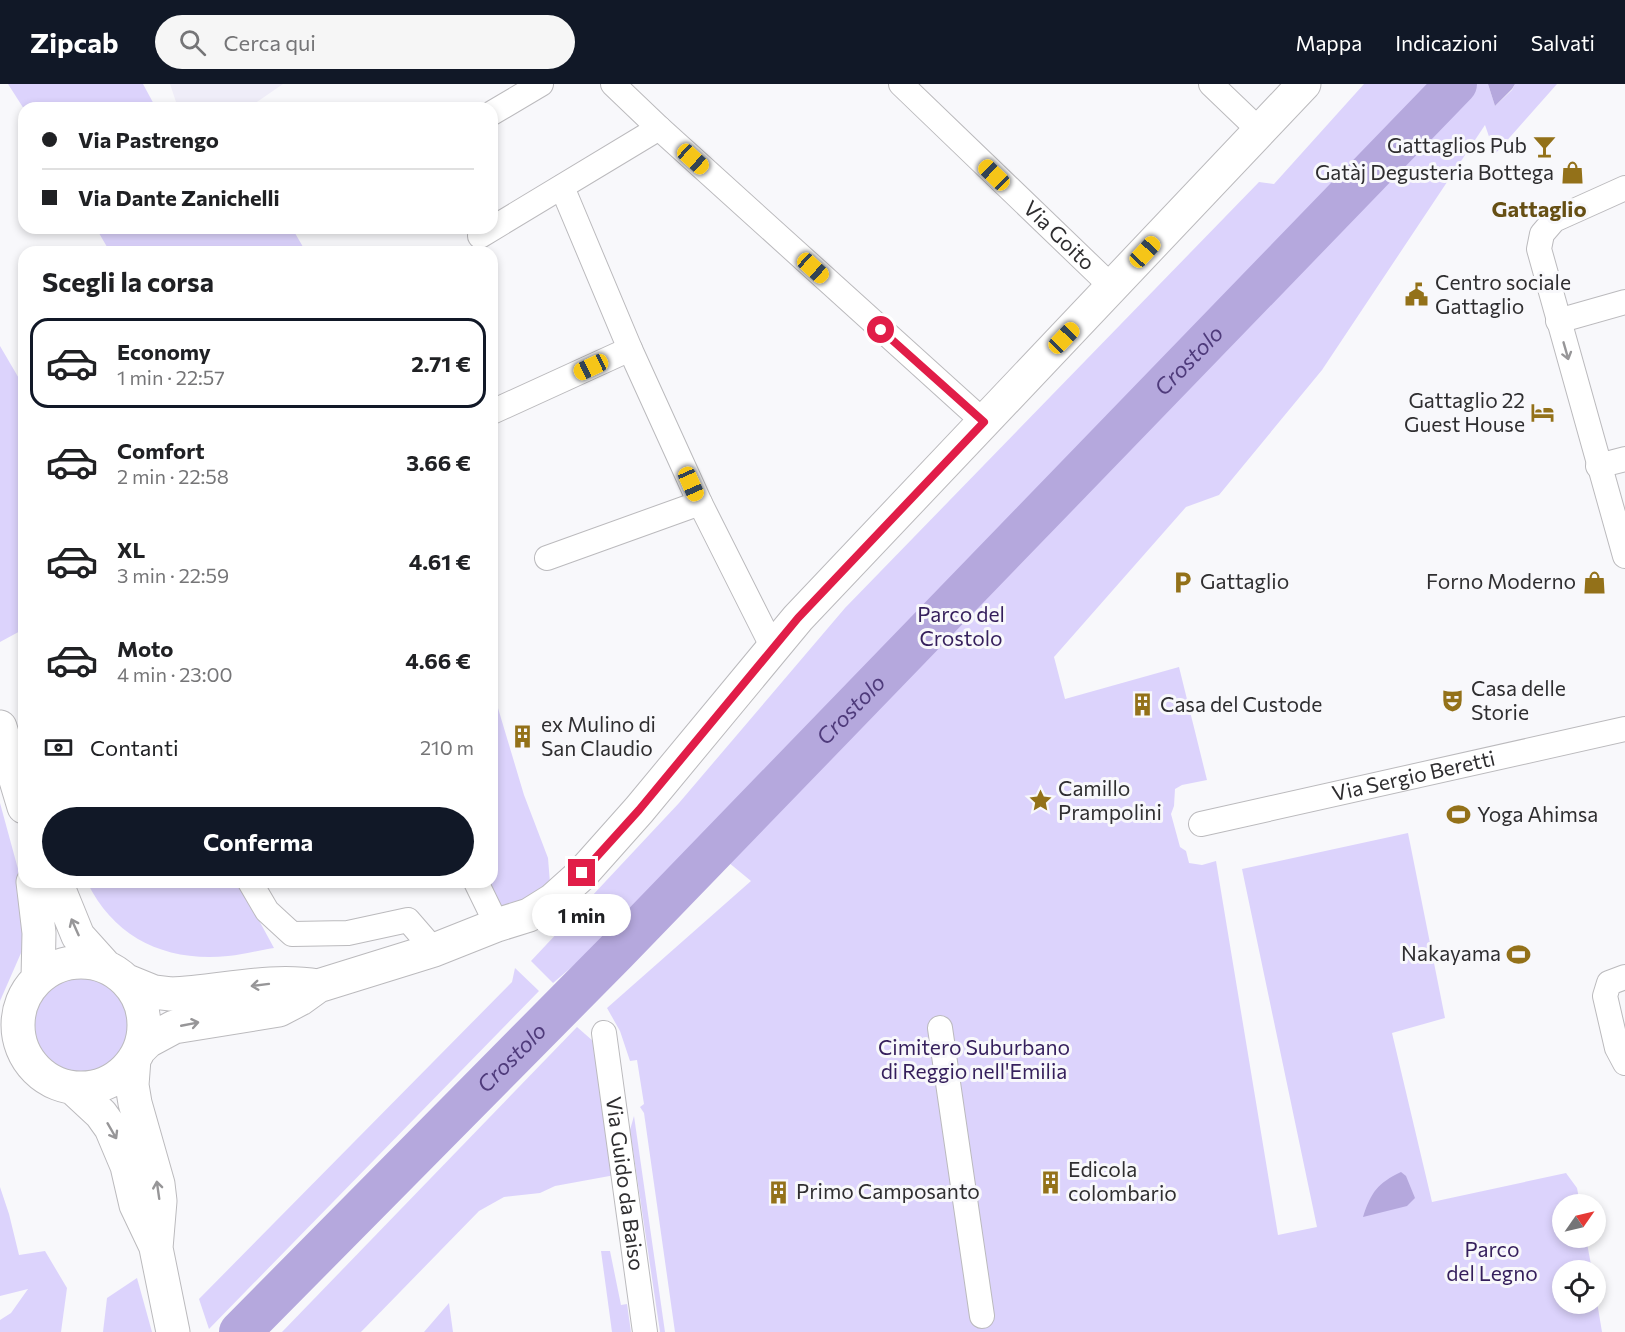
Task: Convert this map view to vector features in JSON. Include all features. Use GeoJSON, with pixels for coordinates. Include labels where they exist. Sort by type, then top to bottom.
{"type":"FeatureCollection","features":[{"type":"Feature","properties":{"kind":"street"},"geometry":{"type":"LineString","coordinates":[[498,109],[541,84]]}},
{"type":"Feature","properties":{"kind":"street"},"geometry":{"type":"LineString","coordinates":[[612,84],[984,422]]}},
{"type":"Feature","properties":{"kind":"street","name":"Via Goito"},"geometry":{"type":"LineString","coordinates":[[901,84],[1112,287]]}},
{"type":"Feature","properties":{"kind":"street"},"geometry":{"type":"LineString","coordinates":[[1211,84],[1260,131]]}},
{"type":"Feature","properties":{"kind":"street"},"geometry":{"type":"LineString","coordinates":[[73,1088],[101,1085],[120,1075],[148,1041],[174,1027],[279,1010],[318,986],[434,950],[497,925],[530,915],[553,900],[582,873],[639,810],[798,618],[1304,84]]}},
{"type":"Feature","properties":{"kind":"street"},"geometry":{"type":"LineString","coordinates":[[498,225],[658,128]]}},
{"type":"Feature","properties":{"kind":"street"},"geometry":{"type":"LineString","coordinates":[[1622,186],[1549,224],[1540,239],[1539,254],[1625,556]]}},
{"type":"Feature","properties":{"kind":"street"},"geometry":{"type":"LineString","coordinates":[[562,187],[630,349],[700,503],[773,648]]}},
{"type":"Feature","properties":{"kind":"street"},"geometry":{"type":"LineString","coordinates":[[1558,321],[1625,302]]}},
{"type":"Feature","properties":{"kind":"street"},"geometry":{"type":"LineString","coordinates":[[498,409],[630,349]]}},
{"type":"Feature","properties":{"kind":"street"},"geometry":{"type":"LineString","coordinates":[[1598,466],[1625,459]]}},
{"type":"Feature","properties":{"kind":"street"},"geometry":{"type":"LineString","coordinates":[[547,558],[700,503]]}},
{"type":"Feature","properties":{"kind":"street"},"geometry":{"type":"LineString","coordinates":[[0,727],[18,787]]}},
{"type":"Feature","properties":{"kind":"street","name":"Via Sergio Beretti"},"geometry":{"type":"LineString","coordinates":[[1202,824],[1625,729]]}},
{"type":"Feature","properties":{"kind":"street"},"geometry":{"type":"LineString","coordinates":[[34,888],[39,933],[38,978]]}},
{"type":"Feature","properties":{"kind":"street"},"geometry":{"type":"LineString","coordinates":[[58,888],[78,936],[136,993],[142,1007],[143,1036],[132,1084],[135,1103],[154,1165],[160,1201],[156,1248]]}},
{"type":"Feature","properties":{"kind":"street"},"geometry":{"type":"LineString","coordinates":[[254,888],[267,911],[292,934],[348,933],[408,920],[434,950]]}},
{"type":"Feature","properties":{"kind":"street"},"geometry":{"type":"LineString","coordinates":[[479,888],[497,925]]}},
{"type":"Feature","properties":{"kind":"street"},"geometry":{"type":"LineString","coordinates":[[170,1319],[156,1248],[136,1205],[127,1166],[111,1128],[101,1114],[73,1088],[52,1081],[35,1068],[28,1060],[19,1039],[18,1017],[10,1015],[45,971],[64,963],[85,961],[154,992],[171,994],[275,983],[296,982],[318,986]]}},
{"type":"Feature","properties":{"kind":"street"},"geometry":{"type":"LineString","coordinates":[[1625,977],[1609,983],[1605,996],[1617,1048],[1625,1063]]}},
{"type":"Feature","properties":{"kind":"street"},"geometry":{"type":"LineString","coordinates":[[940,1028],[982,1316]]}},
{"type":"Feature","properties":{"kind":"street","name":"Via Guido da Baiso"},"geometry":{"type":"LineString","coordinates":[[604,1033],[645,1332]]}},
{"type":"Feature","properties":{"kind":"street"},"geometry":{"type":"LineString","coordinates":[[0,1068],[35,1068]]}},
{"type":"Feature","properties":{"kind":"shaded area"},"geometry":{"type":"Polygon","coordinates":[[[170,84],[283,84],[257,102],[176,102],[170,84]]]}},
{"type":"Feature","properties":{"kind":"shaded area"},"geometry":{"type":"Polygon","coordinates":[[[1488,84],[1515,84],[1495,106],[1488,84]]]}},
{"type":"Feature","properties":{"kind":"shaded area"},"geometry":{"type":"Polygon","coordinates":[[[1401,1172],[1406,1176],[1415,1198],[1407,1206],[1363,1217],[1376,1189],[1386,1180],[1401,1172]]]}},
{"type":"Feature","properties":{"kind":"green space"},"geometry":{"type":"Polygon","coordinates":[[[8,84],[143,84],[153,102],[20,102],[8,84]]]}},
{"type":"Feature","properties":{"kind":"green space"},"geometry":{"type":"Polygon","coordinates":[[[1364,84],[1488,84],[1495,106],[1512,90],[1515,84],[1557,84],[1495,154],[1485,125],[1322,370],[1219,495],[1186,507],[1054,657],[1065,699],[1179,667],[1207,780],[1182,785],[1175,789],[1171,814],[1180,847],[1186,851],[1189,863],[1202,865],[1216,861],[1278,1235],[1317,1227],[1242,869],[1408,833],[1445,1018],[1392,1033],[1432,1202],[1566,1173],[1577,1188],[1578,1194],[1552,1194],[1552,1248],[1588,1248],[1590,1260],[1552,1260],[1552,1314],[1599,1314],[1602,1332],[675,1332],[644,1113],[640,1107],[644,1104],[637,1060],[630,1061],[620,1031],[607,1008],[751,881],[711,848],[553,983],[531,961],[679,803],[845,608],[1259,182],[1274,184],[1364,84]]]}},
{"type":"Feature","properties":{"kind":"green space"},"geometry":{"type":"Polygon","coordinates":[[[100,234],[296,234],[302,246],[106,246],[100,234]]]}},
{"type":"Feature","properties":{"kind":"green space"},"geometry":{"type":"Polygon","coordinates":[[[0,346],[18,377],[18,632],[0,642],[0,346]]]}},
{"type":"Feature","properties":{"kind":"green space"},"geometry":{"type":"Polygon","coordinates":[[[498,708],[524,795],[548,858],[550,883],[497,925],[479,888],[498,888],[498,708]]]}},
{"type":"Feature","properties":{"kind":"green space"},"geometry":{"type":"Polygon","coordinates":[[[0,803],[18,869],[18,888],[22,888],[28,937],[0,1001],[0,803]]]}},
{"type":"Feature","properties":{"kind":"green space"},"geometry":{"type":"Polygon","coordinates":[[[91,888],[241,888],[274,948],[205,957],[164,950],[145,943],[128,932],[99,902],[91,888]]]}},
{"type":"Feature","properties":{"kind":"green space"},"geometry":{"type":"Polygon","coordinates":[[[515,968],[539,991],[209,1329],[199,1299],[512,982],[515,968]]]}},
{"type":"Feature","properties":{"kind":"green space"},"geometry":{"type":"Polygon","coordinates":[[[83,977],[101,981],[117,991],[127,1007],[131,1025],[127,1043],[117,1059],[101,1069],[83,1073],[65,1069],[49,1059],[39,1043],[35,1025],[39,1007],[49,991],[65,981],[83,977]]]}},
{"type":"Feature","properties":{"kind":"green space"},"geometry":{"type":"Polygon","coordinates":[[[577,1027],[593,1041],[615,1175],[555,1186],[540,1193],[504,1197],[479,1211],[361,1332],[282,1332],[577,1027]]]}},
{"type":"Feature","properties":{"kind":"green space"},"geometry":{"type":"Polygon","coordinates":[[[634,1116],[665,1332],[660,1332],[630,1130],[634,1116]]]}},
{"type":"Feature","properties":{"kind":"green space"},"geometry":{"type":"Polygon","coordinates":[[[0,1187],[19,1255],[45,1251],[67,1288],[61,1332],[0,1332],[0,1320],[11,1313],[28,1289],[0,1296],[0,1187]]]}},
{"type":"Feature","properties":{"kind":"green space"},"geometry":{"type":"Polygon","coordinates":[[[601,1251],[610,1251],[621,1305],[627,1304],[631,1332],[612,1332],[601,1251]]]}},
{"type":"Feature","properties":{"kind":"green space"},"geometry":{"type":"Polygon","coordinates":[[[137,1278],[152,1332],[103,1332],[107,1298],[137,1278]]]}},
{"type":"Feature","properties":{"kind":"green space"},"geometry":{"type":"Polygon","coordinates":[[[449,1303],[453,1332],[424,1332],[449,1303]]]}},
{"type":"Feature","properties":{"kind":"waterway","name":"Crostolo"},"geometry":{"type":"LineString","coordinates":[[240,1332],[616,952],[1456,84]]}},
{"type":"Feature","properties":{"kind":"place","name":"Gattaglios Pub"},"geometry":{"type":"Point","coordinates":[1545,146]}},
{"type":"Feature","properties":{"kind":"place","name":"Gatàj Degusteria Bottega"},"geometry":{"type":"Point","coordinates":[1572,173]}},
{"type":"Feature","properties":{"kind":"place","name":"Centro sociale Gattaglio"},"geometry":{"type":"Point","coordinates":[1417,295]}},
{"type":"Feature","properties":{"kind":"place","name":"Gattaglio 22 Guest House"},"geometry":{"type":"Point","coordinates":[1543,413]}},
{"type":"Feature","properties":{"kind":"place","name":"Gattaglio"},"geometry":{"type":"Point","coordinates":[1182,582]}},
{"type":"Feature","properties":{"kind":"place","name":"Forno Moderno"},"geometry":{"type":"Point","coordinates":[1594,582]}},
{"type":"Feature","properties":{"kind":"place","name":"Casa delle Storie"},"geometry":{"type":"Point","coordinates":[1453,701]}},
{"type":"Feature","properties":{"kind":"place","name":"Casa del Custode"},"geometry":{"type":"Point","coordinates":[1142,705]}},
{"type":"Feature","properties":{"kind":"place","name":"ex Mulino di San Claudio"},"geometry":{"type":"Point","coordinates":[523,737]}},
{"type":"Feature","properties":{"kind":"place","name":"Camillo Prampolini"},"geometry":{"type":"Point","coordinates":[1040,801]}},
{"type":"Feature","properties":{"kind":"place","name":"Yoga Ahimsa"},"geometry":{"type":"Point","coordinates":[1459,815]}},
{"type":"Feature","properties":{"kind":"place","name":"Nakayama"},"geometry":{"type":"Point","coordinates":[1519,954]}},
{"type":"Feature","properties":{"kind":"place","name":"Edicola colombario"},"geometry":{"type":"Point","coordinates":[1050,1182]}},
{"type":"Feature","properties":{"kind":"place","name":"Primo Camposanto"},"geometry":{"type":"Point","coordinates":[778,1192]}},
{"type":"Feature","properties":{"kind":"district","name":"Gattaglio"},"geometry":{"type":"Point","coordinates":[1539,209]}},
{"type":"Feature","properties":{"kind":"route"},"geometry":{"type":"LineString","coordinates":[[582,873],[639,810],[798,618],[984,422],[881,330]]}},
{"type":"Feature","properties":{"kind":"park label","name":"Parco del Crostolo"},"geometry":{"type":"Point","coordinates":[961,627]}},
{"type":"Feature","properties":{"kind":"park label","name":"Cimitero Suburbano di Reggio nell'Emilia"},"geometry":{"type":"Point","coordinates":[974,1060]}},
{"type":"Feature","properties":{"kind":"park label","name":"Parco del Legno"},"geometry":{"type":"Point","coordinates":[1492,1262]}}]}
